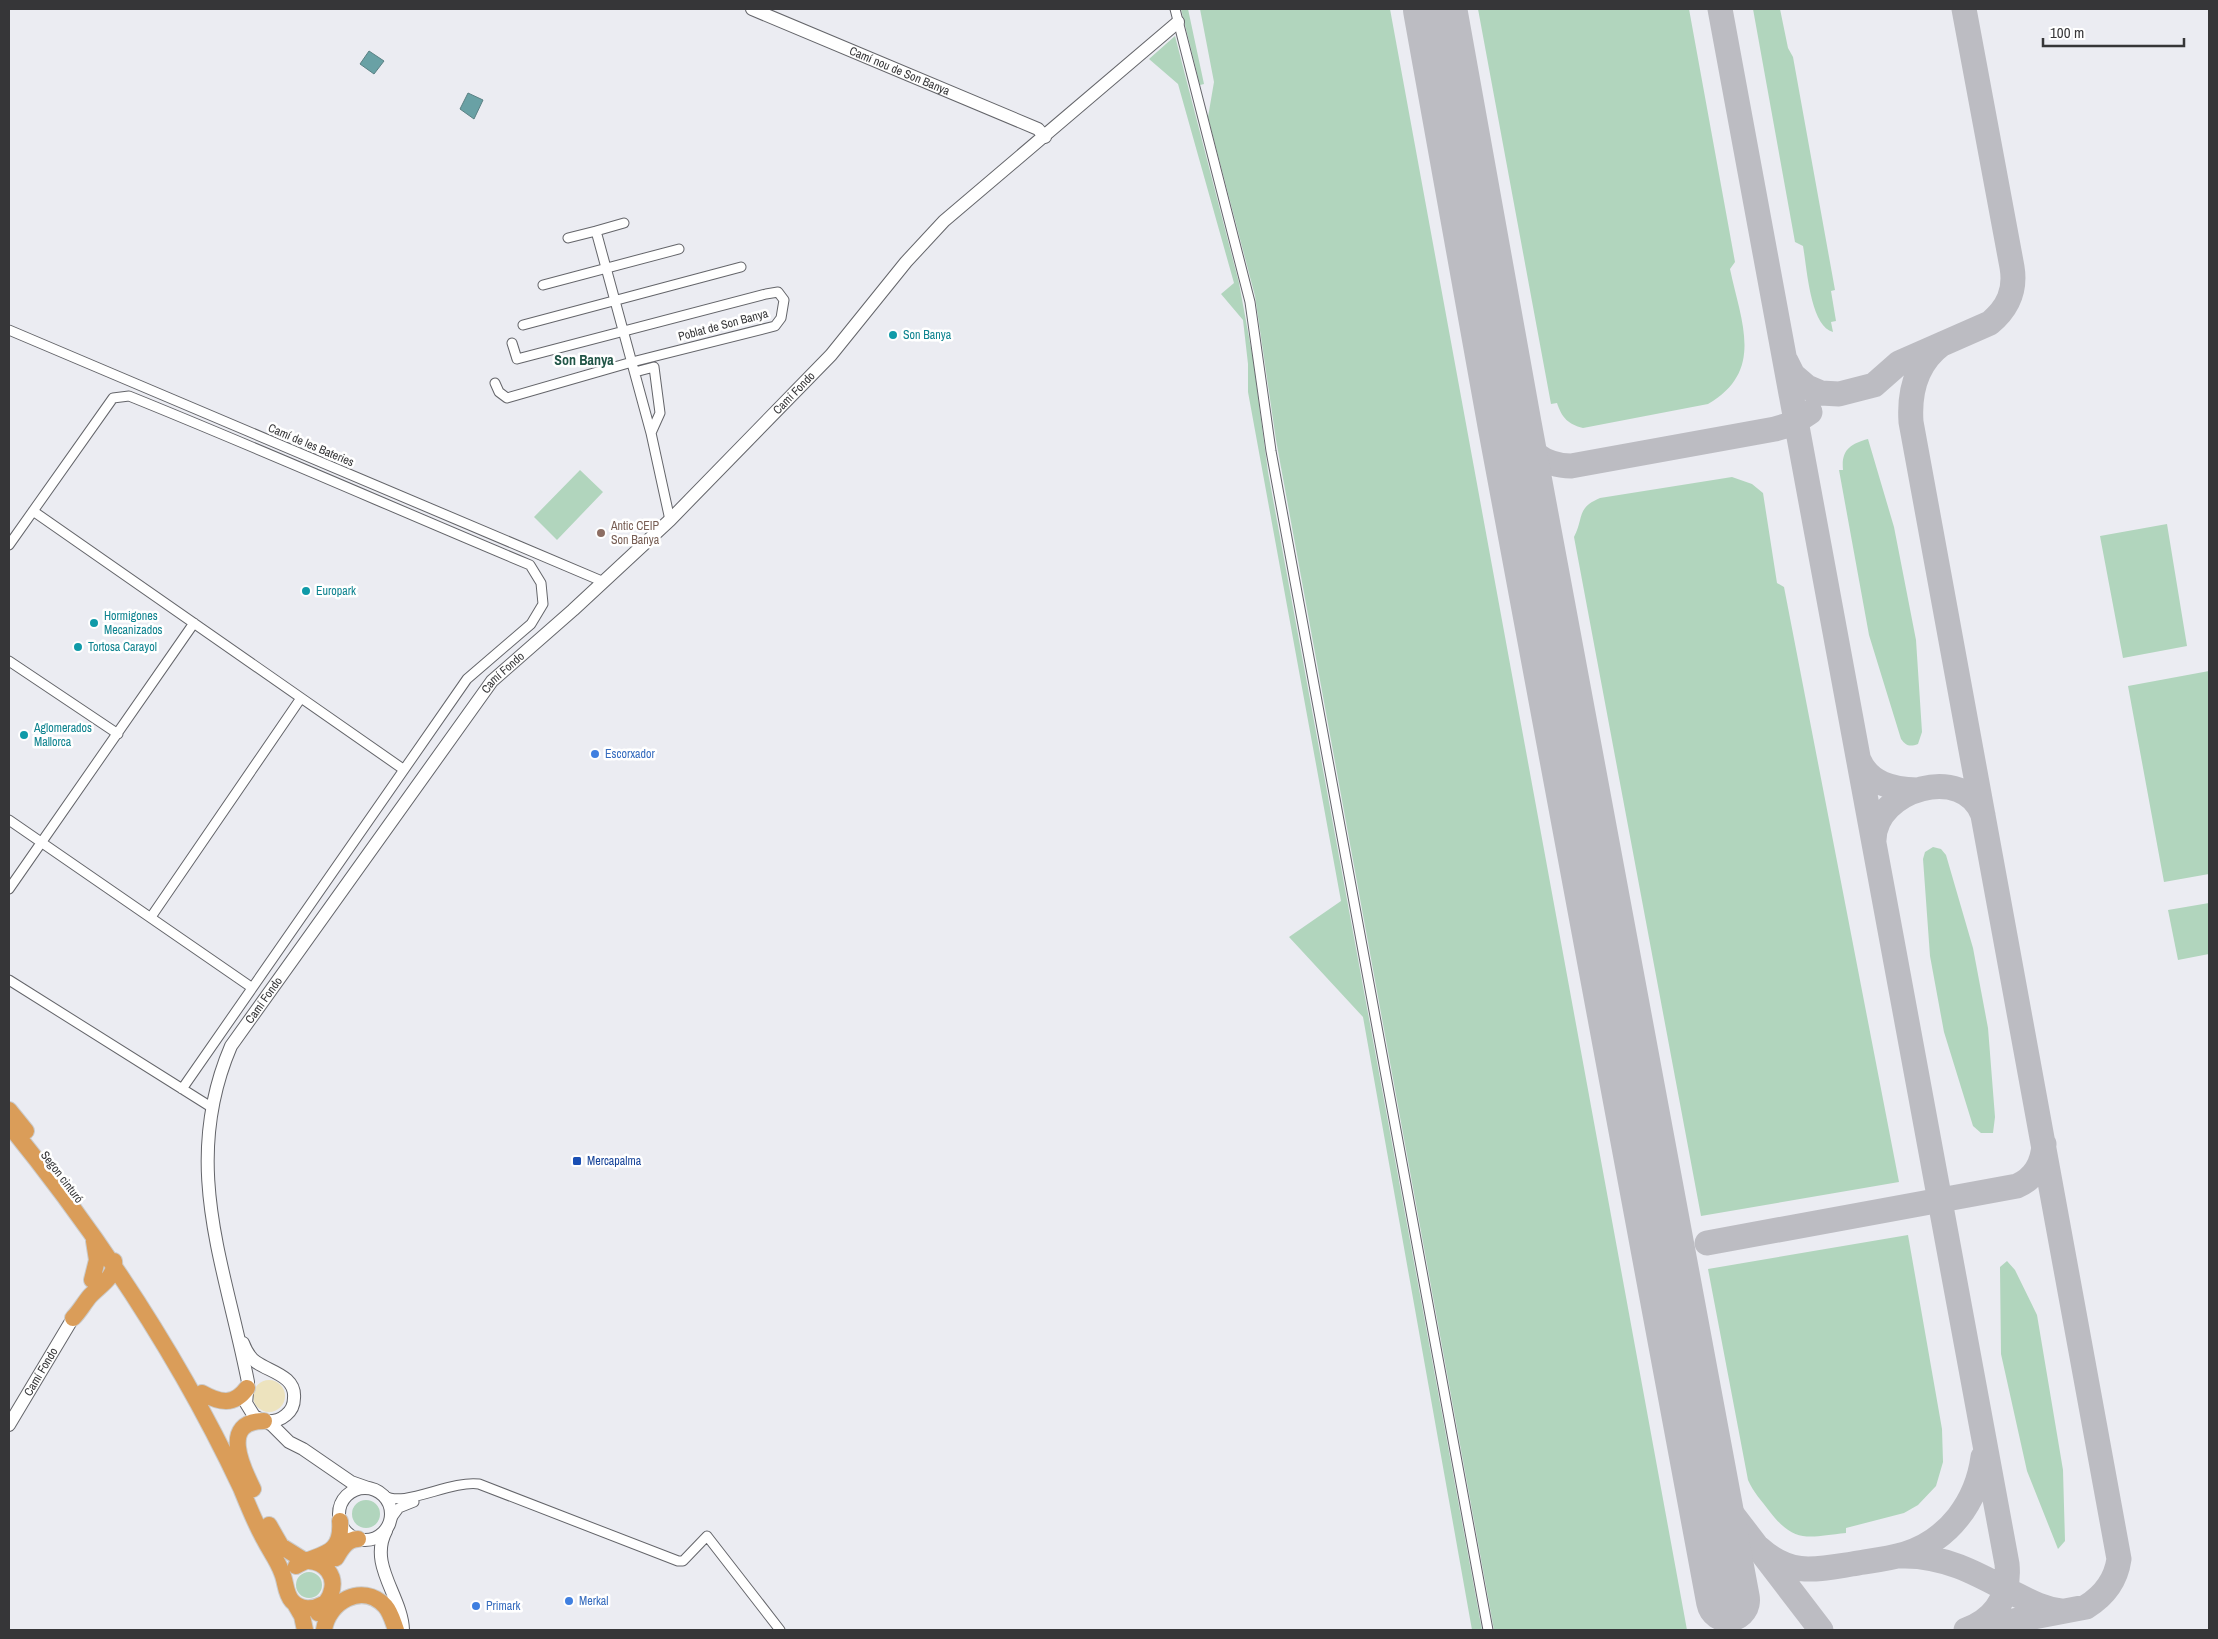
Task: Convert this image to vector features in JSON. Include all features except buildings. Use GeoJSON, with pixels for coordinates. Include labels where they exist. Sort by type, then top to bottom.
{"type":"FeatureCollection","features":[{"type":"Feature","properties":{"kind":"highway","name":"Segon cinturó"},"geometry":{"type":"LineString","coordinates":[[12,1118],[118,1274]]}},
{"type":"Feature","properties":{"kind":"highway","name":"Segon cinturó"},"geometry":{"type":"LineString","coordinates":[[12,1118],[77,1196],[112,1247],[171,1348]]}},
{"type":"Feature","properties":{"kind":"highway"},"geometry":{"type":"LineString","coordinates":[[12,1118],[113,1258],[118,1274],[202,1393],[281,1546],[287,1552],[324,1566],[332,1580]]}},
{"type":"Feature","properties":{"kind":"highway"},"geometry":{"type":"LineString","coordinates":[[91,1234],[97,1254],[94,1286]]}},
{"type":"Feature","properties":{"kind":"highway"},"geometry":{"type":"LineString","coordinates":[[73,1318],[77,1306],[94,1286],[101,1271],[118,1274]]}},
{"type":"Feature","properties":{"kind":"highway"},"geometry":{"type":"LineString","coordinates":[[94,1286],[111,1289],[123,1294],[148,1330],[171,1348],[222,1449],[262,1536],[282,1572],[288,1595],[295,1604],[305,1630]]}},
{"type":"Feature","properties":{"kind":"highway"},"geometry":{"type":"LineString","coordinates":[[202,1393],[216,1401],[230,1402],[240,1396],[247,1388]]}},
{"type":"Feature","properties":{"kind":"highway"},"geometry":{"type":"LineString","coordinates":[[246,1475],[237,1446],[238,1437],[248,1425],[264,1421]]}},
{"type":"Feature","properties":{"kind":"highway"},"geometry":{"type":"LineString","coordinates":[[286,1584],[291,1570],[307,1561],[323,1556],[332,1549],[339,1534],[340,1515]]}},
{"type":"Feature","properties":{"kind":"highway"},"geometry":{"type":"LineString","coordinates":[[315,1630],[318,1614],[330,1595],[335,1563],[340,1550],[351,1540],[359,1539]]}},
{"type":"Feature","properties":{"kind":"highway"},"geometry":{"type":"LineString","coordinates":[[324,1630],[326,1620],[336,1606],[344,1600],[358,1595],[372,1598],[384,1606],[398,1630]]}},
{"type":"Feature","properties":{"kind":"highway"},"geometry":{"type":"LineString","coordinates":[[295,1604],[309,1608],[323,1604]]}},
{"type":"Feature","properties":{"kind":"street","name":"Camí nou de Son Banya"},"geometry":{"type":"LineString","coordinates":[[752,9],[1038,129],[1045,137]]}},
{"type":"Feature","properties":{"kind":"street"},"geometry":{"type":"LineString","coordinates":[[1175,9],[1250,302],[1271,451],[1488,1630]]}},
{"type":"Feature","properties":{"kind":"street","name":"Camí Fondo"},"geometry":{"type":"LineString","coordinates":[[238,1333],[210,1210],[207,1166],[211,1107],[218,1076],[231,1046],[492,682],[670,520],[831,355],[906,262],[944,221],[1178,22]]}},
{"type":"Feature","properties":{"kind":"street"},"geometry":{"type":"LineString","coordinates":[[568,238],[624,223]]}},
{"type":"Feature","properties":{"kind":"street"},"geometry":{"type":"LineString","coordinates":[[596,231],[651,433],[670,520]]}},
{"type":"Feature","properties":{"kind":"street"},"geometry":{"type":"LineString","coordinates":[[543,285],[679,249]]}},
{"type":"Feature","properties":{"kind":"street"},"geometry":{"type":"LineString","coordinates":[[523,325],[741,267]]}},
{"type":"Feature","properties":{"kind":"street","name":"Poblat de Son Banya"},"geometry":{"type":"LineString","coordinates":[[495,383],[499,392],[507,398],[632,362],[774,326],[782,318],[784,300],[778,292],[766,294],[517,359],[512,342]]}},
{"type":"Feature","properties":{"kind":"street","name":"Camí de les Bateries"},"geometry":{"type":"LineString","coordinates":[[9,330],[604,582]]}},
{"type":"Feature","properties":{"kind":"street"},"geometry":{"type":"LineString","coordinates":[[635,372],[654,367],[660,413],[651,433]]}},
{"type":"Feature","properties":{"kind":"street"},"geometry":{"type":"LineString","coordinates":[[9,545],[113,398],[129,396],[248,444],[348,489],[530,565],[541,583],[543,604],[531,624],[467,679],[251,987],[182,1089]]}},
{"type":"Feature","properties":{"kind":"street"},"geometry":{"type":"LineString","coordinates":[[33,511],[403,769]]}},
{"type":"Feature","properties":{"kind":"street"},"geometry":{"type":"LineString","coordinates":[[9,890],[194,623]]}},
{"type":"Feature","properties":{"kind":"street"},"geometry":{"type":"LineString","coordinates":[[9,661],[118,734]]}},
{"type":"Feature","properties":{"kind":"street"},"geometry":{"type":"LineString","coordinates":[[151,917],[301,698]]}},
{"type":"Feature","properties":{"kind":"street"},"geometry":{"type":"LineString","coordinates":[[9,820],[251,987]]}},
{"type":"Feature","properties":{"kind":"street"},"geometry":{"type":"LineString","coordinates":[[9,980],[211,1107]]}},
{"type":"Feature","properties":{"kind":"street","name":"Camí Fondo"},"geometry":{"type":"LineString","coordinates":[[9,1425],[73,1318]]}},
{"type":"Feature","properties":{"kind":"street"},"geometry":{"type":"LineString","coordinates":[[238,1333],[251,1358],[289,1382],[294,1394],[288,1427],[303,1448]]}},
{"type":"Feature","properties":{"kind":"street"},"geometry":{"type":"LineString","coordinates":[[238,1333],[247,1388]]}},
{"type":"Feature","properties":{"kind":"street"},"geometry":{"type":"LineString","coordinates":[[279,1374],[258,1375],[247,1388],[245,1395],[247,1407],[254,1416],[275,1427],[288,1442],[303,1448],[352,1482],[399,1500],[459,1484],[487,1486],[678,1561],[683,1561],[707,1536],[780,1630]]}},
{"type":"Feature","properties":{"kind":"street"},"geometry":{"type":"LineString","coordinates":[[264,1421],[280,1420],[290,1410]]}},
{"type":"Feature","properties":{"kind":"street"},"geometry":{"type":"LineString","coordinates":[[328,1466],[340,1488],[340,1515],[347,1533],[368,1545],[376,1570],[390,1596],[398,1630]]}},
{"type":"Feature","properties":{"kind":"street"},"geometry":{"type":"LineString","coordinates":[[340,1515],[343,1500],[352,1491],[368,1488]]}},
{"type":"Feature","properties":{"kind":"street"},"geometry":{"type":"LineString","coordinates":[[404,1630],[398,1603],[380,1560],[380,1544],[391,1519],[400,1508],[423,1498],[431,1492]]}},
{"type":"Feature","properties":{"kind":"street"},"geometry":{"type":"LineString","coordinates":[[384,1495],[390,1506],[391,1519]]}},
{"type":"Feature","properties":{"kind":"street"},"geometry":{"type":"LineString","coordinates":[[359,1539],[375,1538],[386,1531]]}},
{"type":"Feature","properties":{"kind":"green space"},"geometry":{"type":"Polygon","coordinates":[[[1181,9],[1188,9],[1204,84],[1200,85],[1181,9]]]}},
{"type":"Feature","properties":{"kind":"green space"},"geometry":{"type":"Polygon","coordinates":[[[1200,9],[1390,9],[1687,1630],[1494,1630],[1276,440],[1255,296],[1208,117],[1214,82],[1200,9]]]}},
{"type":"Feature","properties":{"kind":"green space"},"geometry":{"type":"Polygon","coordinates":[[[1478,9],[1689,9],[1735,262],[1730,269],[1743,326],[1744,344],[1743,361],[1737,376],[1726,391],[1708,404],[1583,428],[1573,425],[1566,420],[1557,403],[1551,404],[1478,9]]]}},
{"type":"Feature","properties":{"kind":"green space"},"geometry":{"type":"Polygon","coordinates":[[[1753,9],[1780,9],[1788,48],[1793,57],[1835,290],[1831,291],[1836,321],[1831,322],[1833,332],[1825,327],[1814,308],[1803,246],[1795,242],[1753,9]]]}},
{"type":"Feature","properties":{"kind":"green space"},"geometry":{"type":"Polygon","coordinates":[[[1175,36],[1239,283],[1253,359],[1268,472],[1482,1630],[1472,1630],[1363,1017],[1289,937],[1341,901],[1248,392],[1248,364],[1243,320],[1221,294],[1234,283],[1178,84],[1149,59],[1175,36]]]}},
{"type":"Feature","properties":{"kind":"green space"},"geometry":{"type":"Polygon","coordinates":[[[1868,439],[1894,527],[1916,640],[1922,732],[1918,744],[1913,745],[1906,744],[1901,739],[1869,635],[1839,470],[1843,470],[1844,457],[1848,449],[1856,443],[1868,439]]]}},
{"type":"Feature","properties":{"kind":"green space"},"geometry":{"type":"Polygon","coordinates":[[[580,470],[603,492],[557,540],[534,517],[580,470]]]}},
{"type":"Feature","properties":{"kind":"green space"},"geometry":{"type":"Polygon","coordinates":[[[1732,477],[1752,484],[1763,493],[1777,583],[1784,587],[1899,1182],[1701,1216],[1574,537],[1584,510],[1592,502],[1600,498],[1732,477]]]}},
{"type":"Feature","properties":{"kind":"green space"},"geometry":{"type":"Polygon","coordinates":[[[2167,524],[2187,646],[2123,658],[2100,536],[2167,524]]]}},
{"type":"Feature","properties":{"kind":"green space"},"geometry":{"type":"Polygon","coordinates":[[[2209,671],[2209,874],[2164,882],[2128,686],[2209,671]]]}},
{"type":"Feature","properties":{"kind":"green space"},"geometry":{"type":"Polygon","coordinates":[[[1933,847],[1941,849],[1946,855],[1973,948],[1988,1028],[1995,1117],[1993,1133],[1981,1133],[1973,1126],[1944,1032],[1930,956],[1923,859],[1925,852],[1933,847]]]}},
{"type":"Feature","properties":{"kind":"green space"},"geometry":{"type":"Polygon","coordinates":[[[2209,903],[2209,954],[2178,960],[2168,910],[2209,903]]]}},
{"type":"Feature","properties":{"kind":"green space"},"geometry":{"type":"Polygon","coordinates":[[[1908,1235],[1942,1429],[1943,1462],[1936,1486],[1918,1505],[1904,1513],[1846,1528],[1846,1533],[1812,1537],[1795,1534],[1779,1522],[1770,1512],[1752,1489],[1748,1480],[1708,1269],[1908,1235]]]}},
{"type":"Feature","properties":{"kind":"green space"},"geometry":{"type":"Polygon","coordinates":[[[2007,1261],[2015,1270],[2037,1315],[2063,1470],[2065,1541],[2058,1549],[2027,1471],[2001,1354],[2000,1267],[2007,1261]]]}},
{"type":"Feature","properties":{"kind":"green space"},"geometry":{"type":"Polygon","coordinates":[[[366,1500],[376,1504],[380,1514],[376,1524],[366,1528],[356,1524],[352,1514],[356,1504],[366,1500]]]}},
{"type":"Feature","properties":{"kind":"green space"},"geometry":{"type":"Polygon","coordinates":[[[309,1572],[318,1576],[322,1585],[318,1594],[309,1598],[300,1594],[296,1585],[300,1576],[309,1572]]]}},
{"type":"Feature","properties":{"kind":"sand"},"geometry":{"type":"Polygon","coordinates":[[[269,1380],[281,1384],[285,1396],[281,1408],[269,1412],[257,1408],[253,1396],[257,1384],[269,1380]]]}},
{"type":"Feature","properties":{"kind":"water"},"geometry":{"type":"Polygon","coordinates":[[[369,51],[384,61],[374,74],[360,64],[369,51]]]}},
{"type":"Feature","properties":{"kind":"water"},"geometry":{"type":"Polygon","coordinates":[[[468,93],[483,100],[474,119],[460,109],[468,93]]]}},
{"type":"Feature","properties":{"kind":"taxiway"},"geometry":{"type":"LineString","coordinates":[[1720,9],[2007,1564],[2006,1586],[1999,1605],[1985,1620],[1966,1630]]}},
{"type":"Feature","properties":{"kind":"taxiway"},"geometry":{"type":"LineString","coordinates":[[1786,361],[1793,375],[1807,387],[1821,393],[1839,394],[1874,385],[1899,363],[1990,323],[2006,305],[2012,291],[2012,267],[1964,9]]}},
{"type":"Feature","properties":{"kind":"taxiway"},"geometry":{"type":"LineString","coordinates":[[1942,344],[1926,360],[1916,379],[1911,400],[1911,422],[2119,1559],[2112,1581],[2104,1593],[2086,1607],[1976,1628]]}},
{"type":"Feature","properties":{"kind":"taxiway"},"geometry":{"type":"LineString","coordinates":[[1510,427],[1529,449],[1543,459],[1551,463],[1571,466],[1775,429],[1792,424],[1810,412]]}},
{"type":"Feature","properties":{"kind":"taxiway"},"geometry":{"type":"LineString","coordinates":[[1859,760],[1863,768],[1875,780],[1899,788],[1917,790]]}},
{"type":"Feature","properties":{"kind":"taxiway"},"geometry":{"type":"LineString","coordinates":[[1874,840],[1878,822],[1889,807],[1904,796],[1922,789],[1940,787],[1958,790],[1973,799],[1983,815]]}},
{"type":"Feature","properties":{"kind":"taxiway"},"geometry":{"type":"LineString","coordinates":[[1707,1243],[2017,1186],[2037,1170],[2042,1158],[2044,1144]]}},
{"type":"Feature","properties":{"kind":"taxiway"},"geometry":{"type":"LineString","coordinates":[[1759,1548],[1781,1563],[1803,1569],[1886,1559],[1921,1548],[1947,1529],[1967,1504],[1980,1474],[1983,1457]]}},
{"type":"Feature","properties":{"kind":"taxiway"},"geometry":{"type":"LineString","coordinates":[[1705,1470],[1713,1489],[1821,1630]]}},
{"type":"Feature","properties":{"kind":"taxiway"},"geometry":{"type":"LineString","coordinates":[[1902,1556],[1917,1556],[1959,1566],[2035,1604],[2061,1611]]}},
{"type":"Feature","properties":{"kind":"runway"},"geometry":{"type":"LineString","coordinates":[[1435,9],[1510,427],[1728,1600]]}},
{"type":"Feature","properties":{"kind":"place","name":"Son Banya"},"geometry":{"type":"Point","coordinates":[893,335]}},
{"type":"Feature","properties":{"kind":"place","name":"Antic CEIP Son Banya"},"geometry":{"type":"Point","coordinates":[601,533]}},
{"type":"Feature","properties":{"kind":"place","name":"Europark"},"geometry":{"type":"Point","coordinates":[306,591]}},
{"type":"Feature","properties":{"kind":"place","name":"Hormigones Mecanizados"},"geometry":{"type":"Point","coordinates":[94,623]}},
{"type":"Feature","properties":{"kind":"place","name":"Tortosa Carayol"},"geometry":{"type":"Point","coordinates":[78,647]}},
{"type":"Feature","properties":{"kind":"place","name":"Aglomerados Mallorca"},"geometry":{"type":"Point","coordinates":[24,735]}},
{"type":"Feature","properties":{"kind":"place","name":"Escorxador"},"geometry":{"type":"Point","coordinates":[595,754]}},
{"type":"Feature","properties":{"kind":"place","name":"Mercapalma"},"geometry":{"type":"Point","coordinates":[577,1161]}},
{"type":"Feature","properties":{"kind":"place","name":"Merkal"},"geometry":{"type":"Point","coordinates":[569,1601]}},
{"type":"Feature","properties":{"kind":"place","name":"Primark"},"geometry":{"type":"Point","coordinates":[476,1606]}},
{"type":"Feature","properties":{"kind":"district","name":"Son Banya"},"geometry":{"type":"Point","coordinates":[584,360]}}]}
